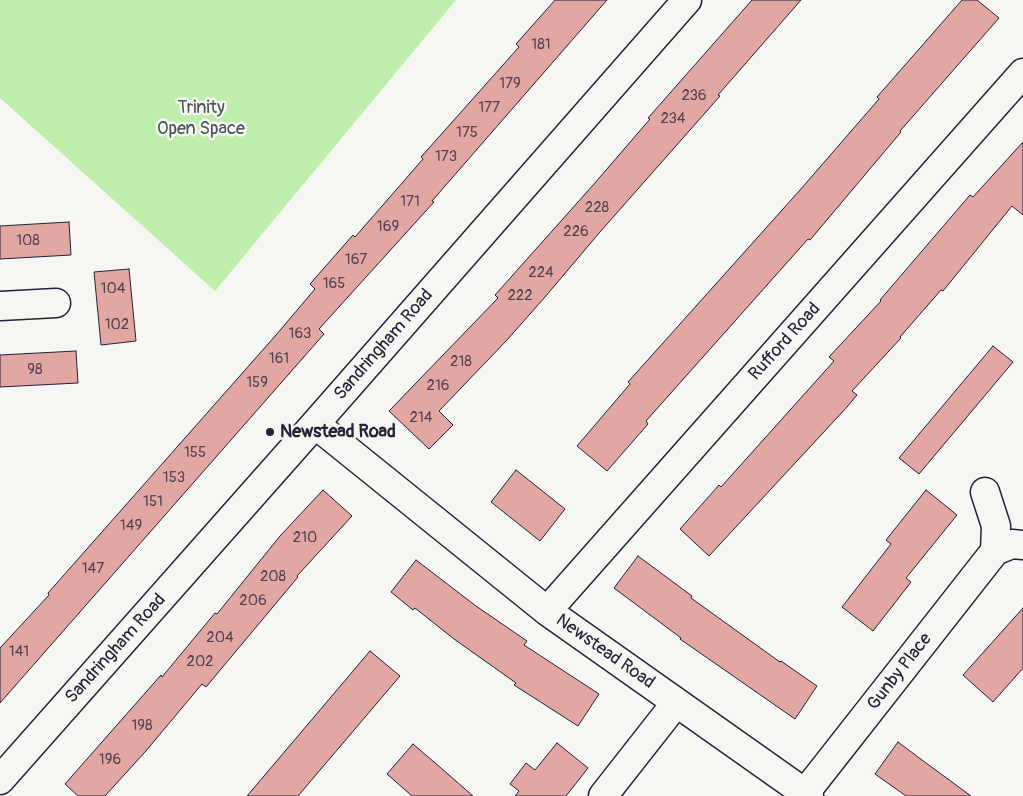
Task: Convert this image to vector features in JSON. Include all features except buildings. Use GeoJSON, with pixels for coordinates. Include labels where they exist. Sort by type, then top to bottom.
{"type":"FeatureCollection","features":[{"type":"Feature","properties":{"kind":"street","name":"Sandringham Road"},"geometry":{"type":"LineString","coordinates":[[0,780],[687,0]]}},
{"type":"Feature","properties":{"kind":"street","name":"Rufford Road"},"geometry":{"type":"LineString","coordinates":[[547,611],[1023,73]]}},
{"type":"Feature","properties":{"kind":"street"},"geometry":{"type":"LineString","coordinates":[[0,306],[56,303]]}},
{"type":"Feature","properties":{"kind":"street","name":"Newstead Road"},"geometry":{"type":"LineString","coordinates":[[315,424],[547,611],[807,795]]}},
{"type":"Feature","properties":{"kind":"street"},"geometry":{"type":"LineString","coordinates":[[985,492],[996,526],[995,551],[1012,544],[1023,546]]}},
{"type":"Feature","properties":{"kind":"street","name":"Gunby Place"},"geometry":{"type":"LineString","coordinates":[[807,795],[995,551]]}},
{"type":"Feature","properties":{"kind":"street"},"geometry":{"type":"LineString","coordinates":[[603,796],[676,703]]}},
{"type":"Feature","properties":{"kind":"green space","name":"Trinity Open Space"},"geometry":{"type":"Polygon","coordinates":[[[0,0],[456,0],[215,291],[0,98],[0,0]]]}},
{"type":"Feature","properties":{"kind":"place","name":"Newstead Road"},"geometry":{"type":"Point","coordinates":[270,432]}}]}
